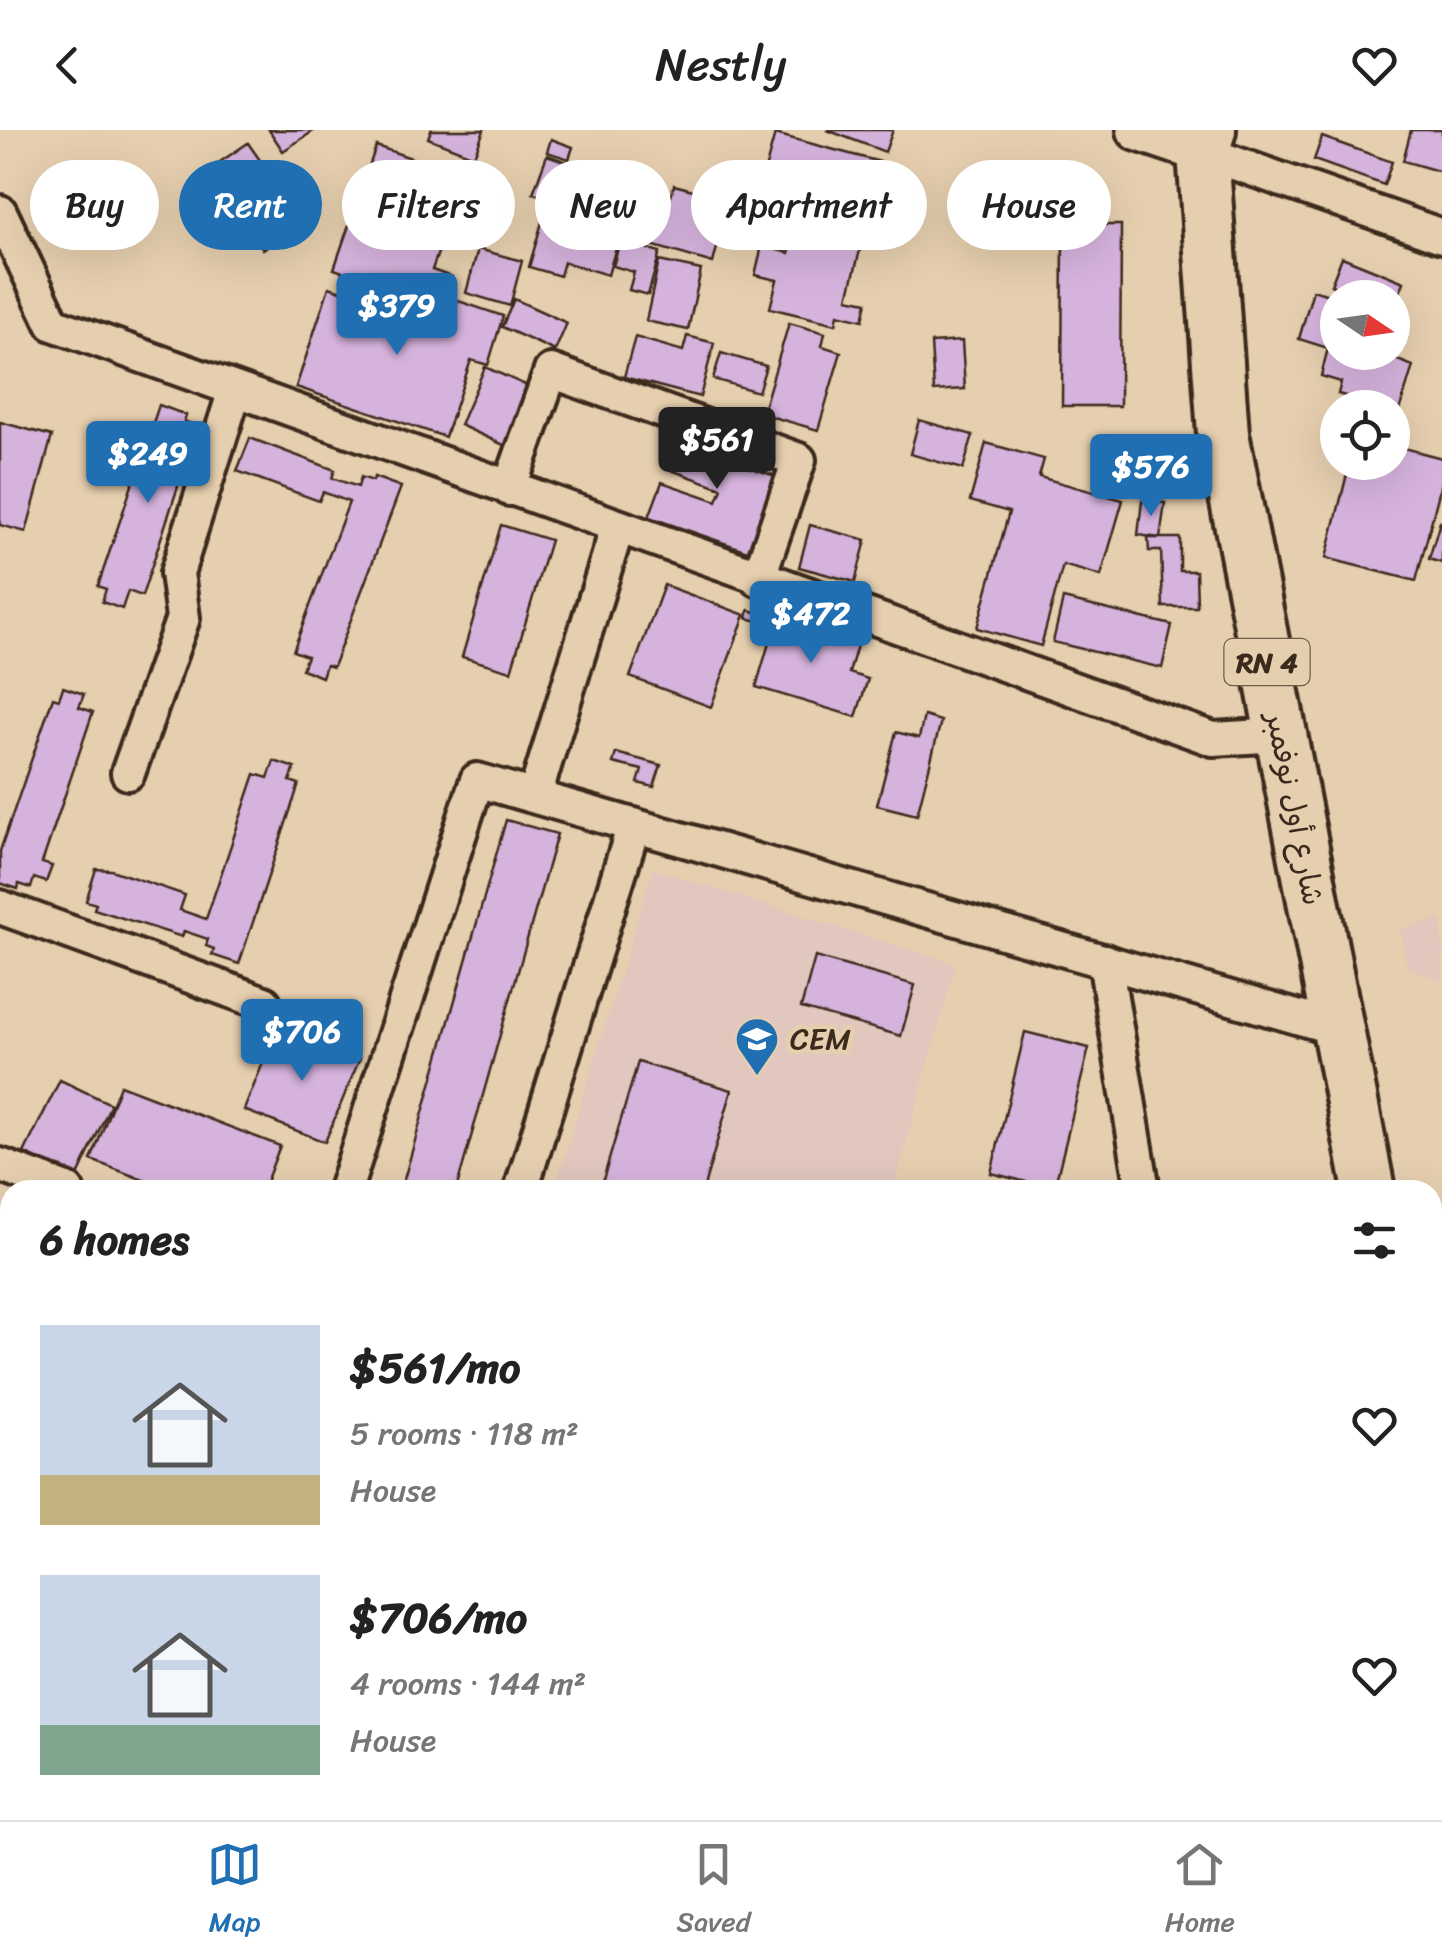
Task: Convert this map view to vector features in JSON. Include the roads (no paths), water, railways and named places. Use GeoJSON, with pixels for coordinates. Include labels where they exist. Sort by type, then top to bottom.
{"type":"FeatureCollection","features":[{"type":"Feature","properties":{"kind":"main road","name":"شارع أول نوفمبر"},"geometry":{"type":"LineString","coordinates":[[1207,141],[1223,434],[1367,1180]]}},
{"type":"Feature","properties":{"kind":"street"},"geometry":{"type":"LineString","coordinates":[[1138,130],[1207,141],[1442,236]]}},
{"type":"Feature","properties":{"kind":"street"},"geometry":{"type":"LineString","coordinates":[[0,212],[54,324],[1213,740],[1281,734]]}},
{"type":"Feature","properties":{"kind":"street"},"geometry":{"type":"LineString","coordinates":[[509,489],[551,371],[728,434],[799,460],[758,578]]}},
{"type":"Feature","properties":{"kind":"street"},"geometry":{"type":"LineString","coordinates":[[128,772],[182,618],[176,573],[235,390]]}},
{"type":"Feature","properties":{"kind":"street"},"geometry":{"type":"LineString","coordinates":[[535,795],[617,528]]}},
{"type":"Feature","properties":{"kind":"street"},"geometry":{"type":"LineString","coordinates":[[348,1180],[477,780],[1338,1029]]}},
{"type":"Feature","properties":{"kind":"street"},"geometry":{"type":"LineString","coordinates":[[525,1180],[634,824]]}},
{"type":"Feature","properties":{"kind":"street"},"geometry":{"type":"LineString","coordinates":[[0,907],[264,1003]]}},
{"type":"Feature","properties":{"kind":"street"},"geometry":{"type":"LineString","coordinates":[[1105,961],[1140,1180]]}},
{"type":"Feature","properties":{"kind":"street"},"geometry":{"type":"LineString","coordinates":[[0,1164],[41,1180]]}},
{"type":"Feature","properties":{"kind":"place","name":"CEM"},"geometry":{"type":"Point","coordinates":[757,1077]}}]}
